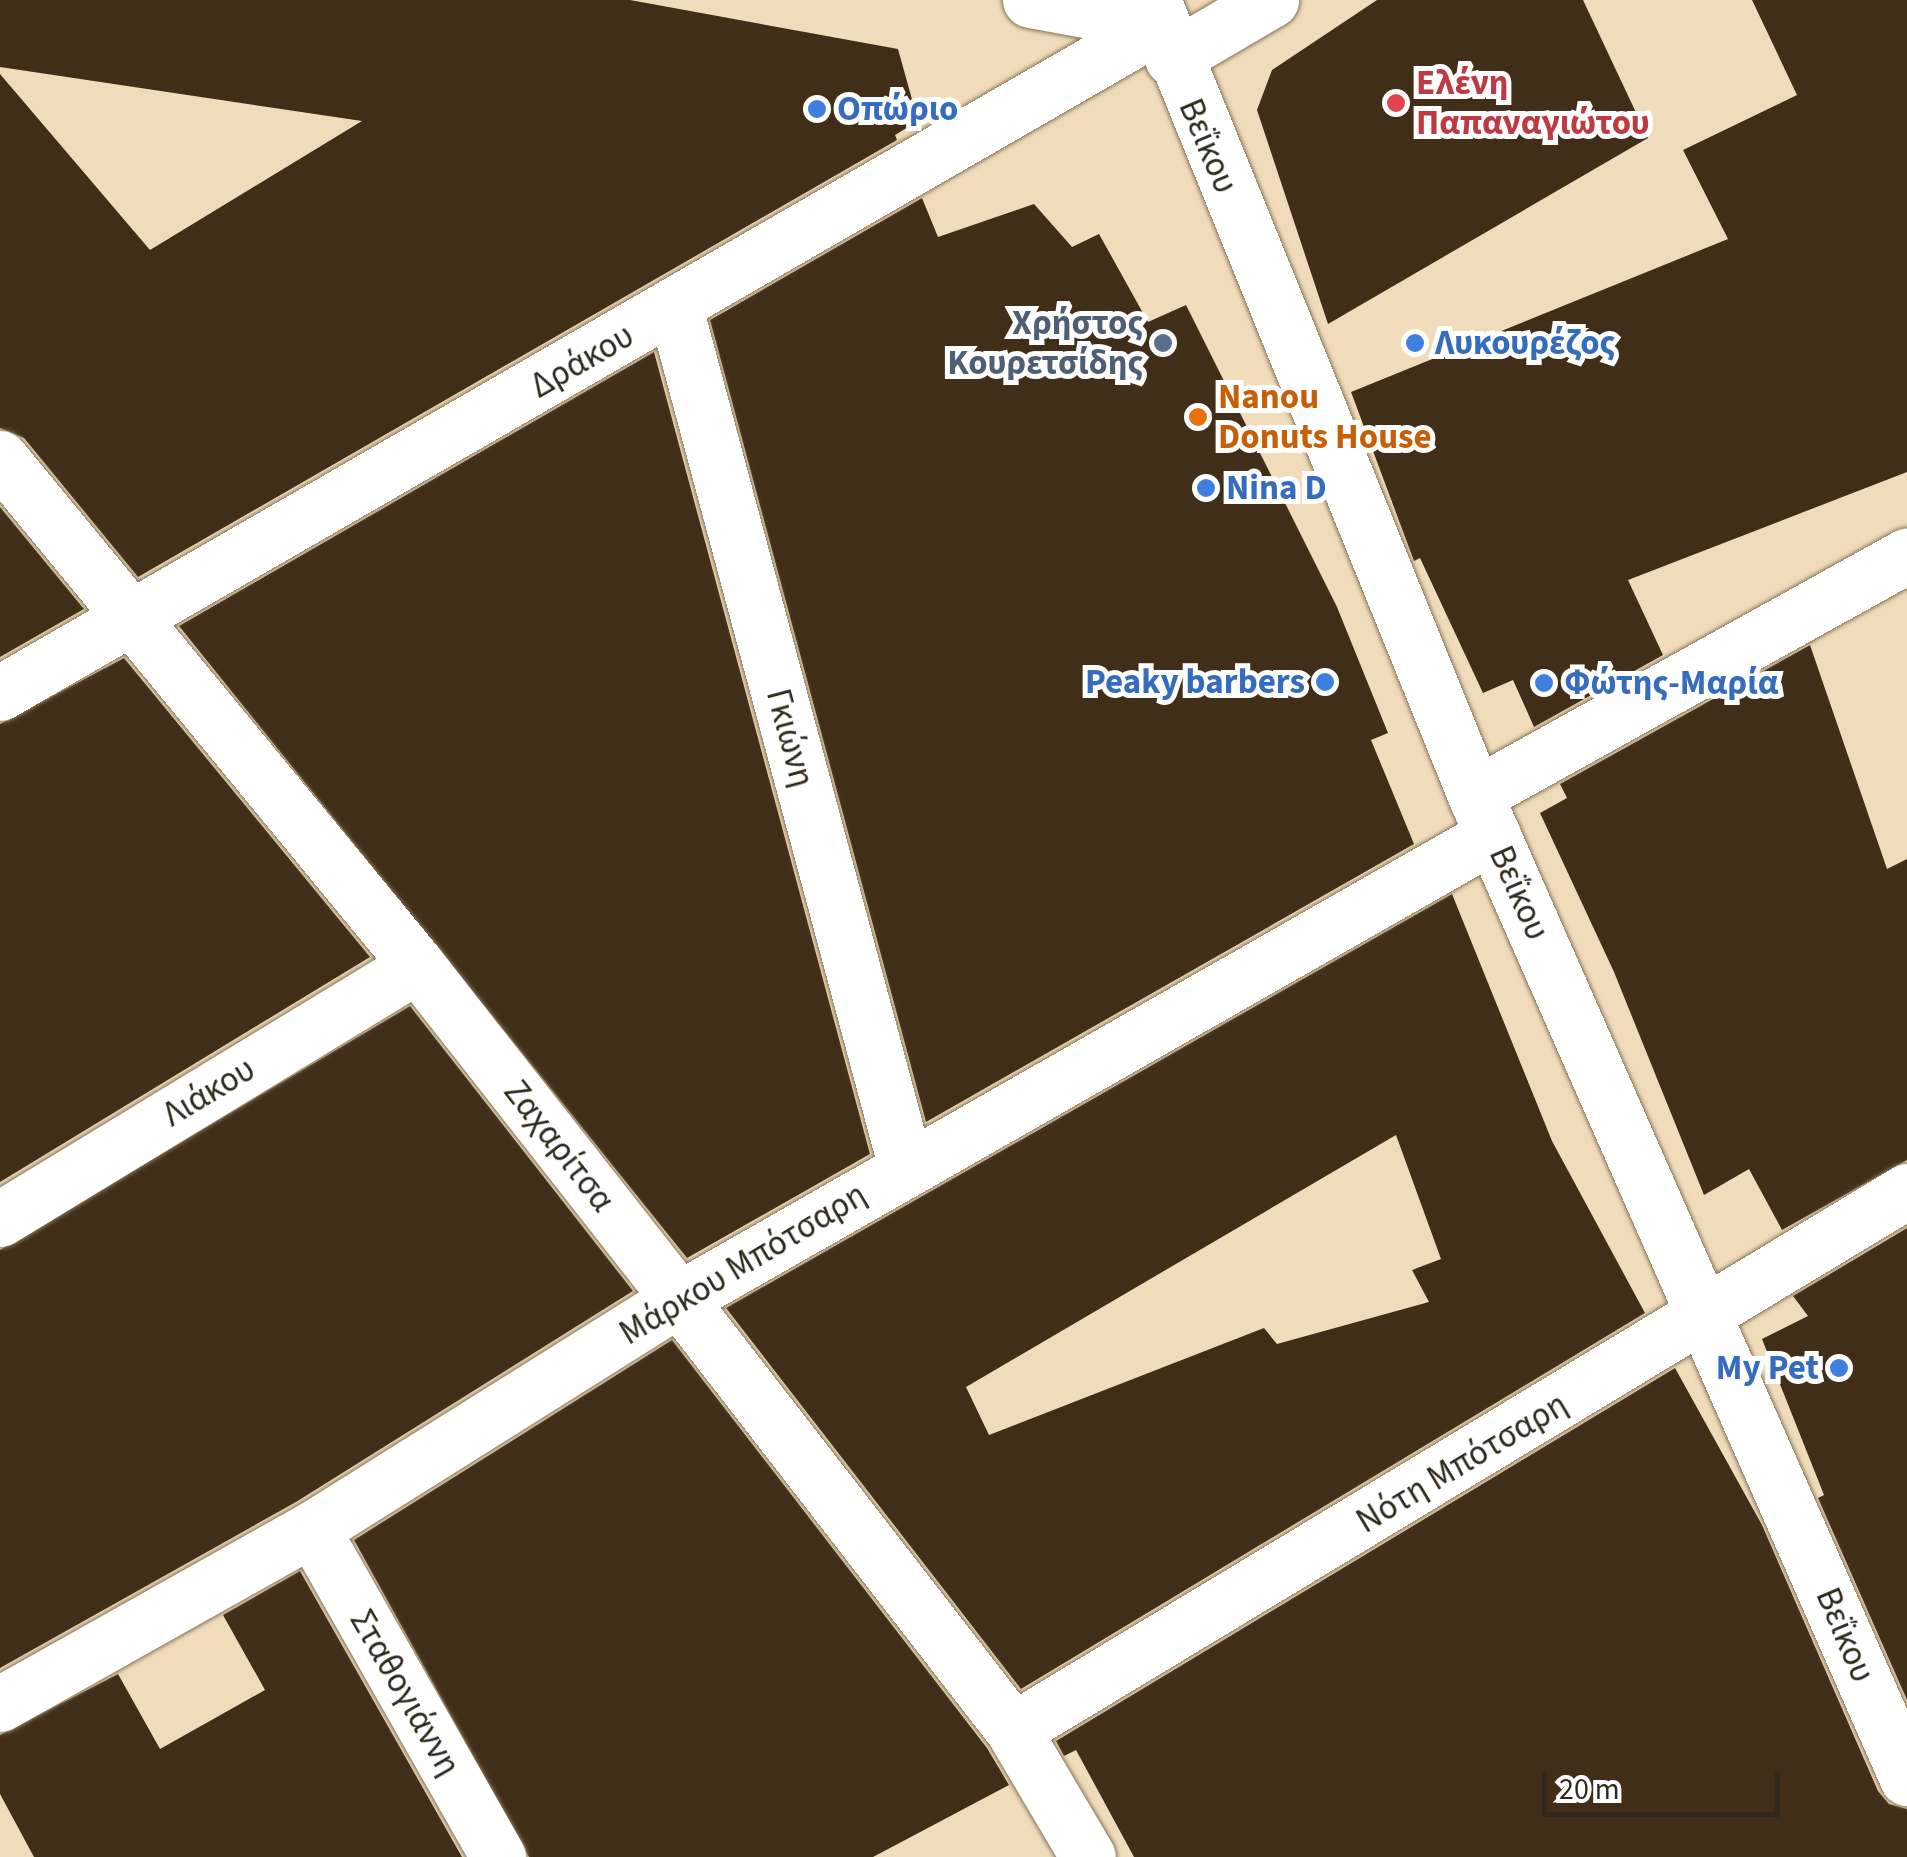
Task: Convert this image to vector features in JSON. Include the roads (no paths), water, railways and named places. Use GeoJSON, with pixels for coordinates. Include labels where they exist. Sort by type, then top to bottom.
{"type":"FeatureCollection","features":[{"type":"Feature","properties":{"kind":"street"},"geometry":{"type":"LineString","coordinates":[[1030,0],[1162,27]]}},
{"type":"Feature","properties":{"kind":"street","name":"Δράκου"},"geometry":{"type":"LineString","coordinates":[[0,693],[1162,27],[1270,0]]}},
{"type":"Feature","properties":{"kind":"street","name":"Βεΐκου"},"geometry":{"type":"LineString","coordinates":[[1162,27],[1484,815],[1708,1316],[1907,1778]]}},
{"type":"Feature","properties":{"kind":"street","name":"Γκιώνη"},"geometry":{"type":"LineString","coordinates":[[675,308],[906,1168]]}},
{"type":"Feature","properties":{"kind":"street","name":"Ζαχαρίτσα"},"geometry":{"type":"LineString","coordinates":[[0,458],[417,965],[679,1299],[1013,1730],[1088,1857]]}},
{"type":"Feature","properties":{"kind":"street","name":"Μάρκου Μπότσαρη"},"geometry":{"type":"LineString","coordinates":[[0,1704],[312,1529],[679,1299],[906,1168],[1907,556]]}},
{"type":"Feature","properties":{"kind":"street","name":"Λιάκου"},"geometry":{"type":"LineString","coordinates":[[0,1219],[417,965]]}},
{"type":"Feature","properties":{"kind":"street","name":"Νότη Μπότσαρη"},"geometry":{"type":"LineString","coordinates":[[1013,1730],[1708,1316],[1907,1191]]}},
{"type":"Feature","properties":{"kind":"street","name":"Σταθογιάννη"},"geometry":{"type":"LineString","coordinates":[[312,1529],[498,1857]]}},
{"type":"Feature","properties":{"kind":"place","name":"Ελένη Παπαναγιώτου"},"geometry":{"type":"Point","coordinates":[1396,103]}},
{"type":"Feature","properties":{"kind":"place","name":"Οπώριο"},"geometry":{"type":"Point","coordinates":[817,109]}},
{"type":"Feature","properties":{"kind":"place","name":"Χρήστος Κουρετσίδης"},"geometry":{"type":"Point","coordinates":[1163,343]}},
{"type":"Feature","properties":{"kind":"place","name":"Λυκουρέζος"},"geometry":{"type":"Point","coordinates":[1415,343]}},
{"type":"Feature","properties":{"kind":"place","name":"Nanou Donuts House"},"geometry":{"type":"Point","coordinates":[1198,417]}},
{"type":"Feature","properties":{"kind":"place","name":"Nina D"},"geometry":{"type":"Point","coordinates":[1206,488]}},
{"type":"Feature","properties":{"kind":"place","name":"Peaky barbers"},"geometry":{"type":"Point","coordinates":[1325,682]}},
{"type":"Feature","properties":{"kind":"place","name":"Φώτης-Μαρία"},"geometry":{"type":"Point","coordinates":[1544,683]}},
{"type":"Feature","properties":{"kind":"place","name":"My Pet"},"geometry":{"type":"Point","coordinates":[1839,1368]}}]}
